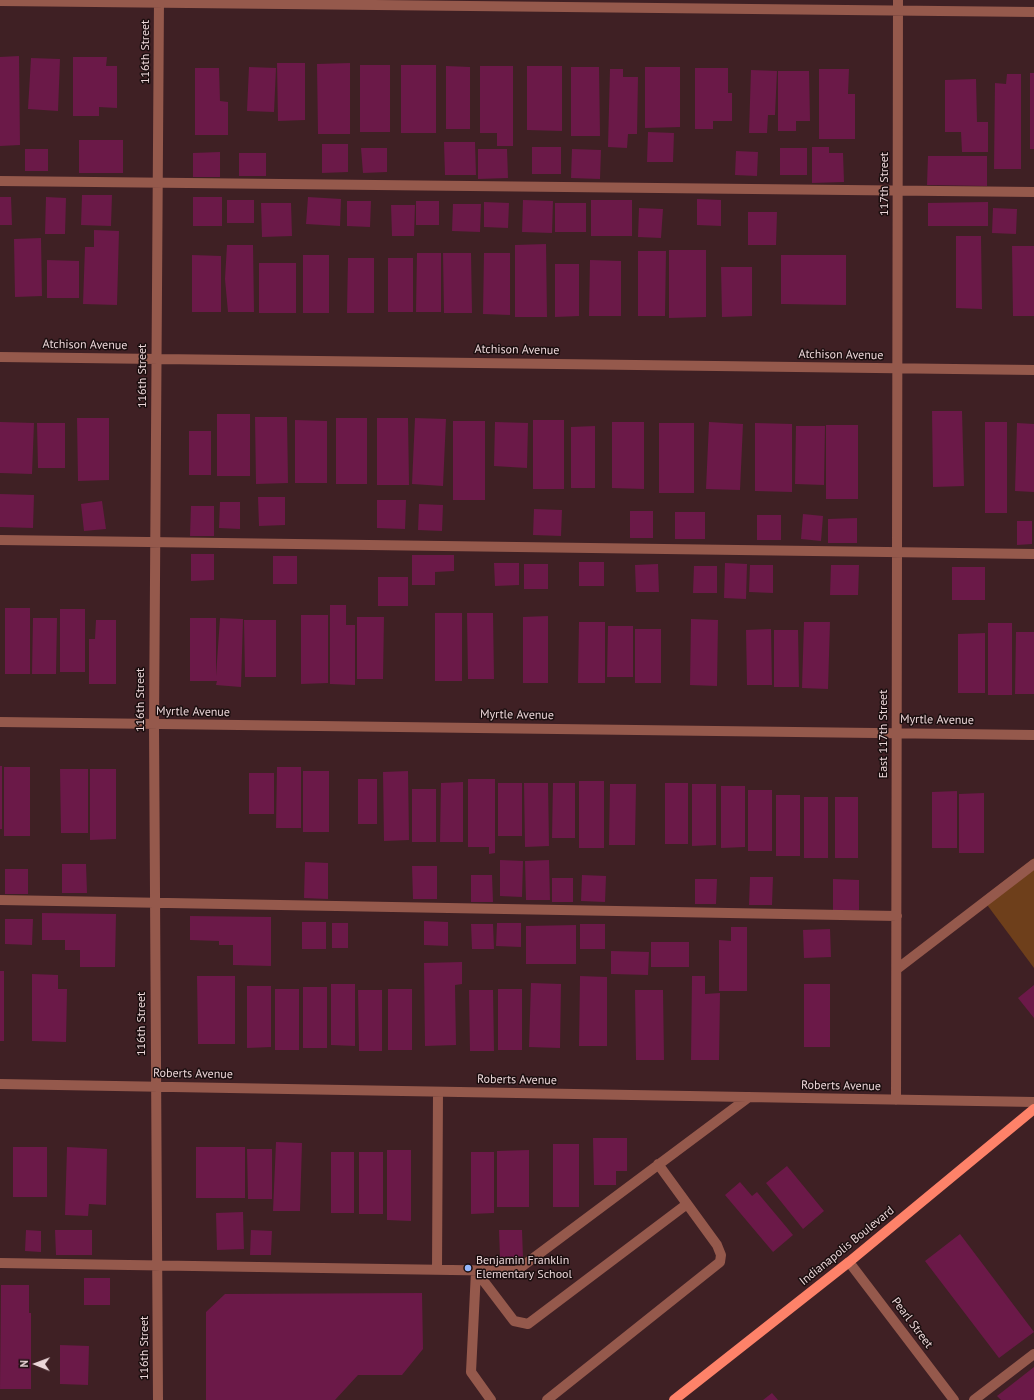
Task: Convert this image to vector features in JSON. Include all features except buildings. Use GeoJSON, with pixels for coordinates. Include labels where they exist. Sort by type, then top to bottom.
{"type":"FeatureCollection","features":[{"type":"Feature","properties":{"kind":"main road","name":"Indianapolis Boulevard"},"geometry":{"type":"LineString","coordinates":[[674,1400],[849,1262],[1034,1109]]}},
{"type":"Feature","properties":{"kind":"street"},"geometry":{"type":"LineString","coordinates":[[0,1],[898,5],[1034,12]]}},
{"type":"Feature","properties":{"kind":"street","name":"116th Street"},"geometry":{"type":"LineString","coordinates":[[158,1400],[154,724],[159,2]]}},
{"type":"Feature","properties":{"kind":"street","name":"117th Street"},"geometry":{"type":"LineString","coordinates":[[897,368],[898,5]]}},
{"type":"Feature","properties":{"kind":"street"},"geometry":{"type":"LineString","coordinates":[[0,181],[1034,192]]}},
{"type":"Feature","properties":{"kind":"street","name":"Atchison Avenue"},"geometry":{"type":"LineString","coordinates":[[0,357],[1034,370]]}},
{"type":"Feature","properties":{"kind":"street","name":"East 117th Street"},"geometry":{"type":"LineString","coordinates":[[896,1100],[898,732],[897,368]]}},
{"type":"Feature","properties":{"kind":"street"},"geometry":{"type":"LineString","coordinates":[[0,540],[1034,554]]}},
{"type":"Feature","properties":{"kind":"street","name":"Myrtle Avenue"},"geometry":{"type":"LineString","coordinates":[[0,722],[898,732],[1034,735]]}},
{"type":"Feature","properties":{"kind":"street"},"geometry":{"type":"LineString","coordinates":[[897,968],[1034,864]]}},
{"type":"Feature","properties":{"kind":"street"},"geometry":{"type":"LineString","coordinates":[[0,900],[897,916]]}},
{"type":"Feature","properties":{"kind":"street","name":"Roberts Avenue"},"geometry":{"type":"LineString","coordinates":[[0,1084],[1034,1102]]}},
{"type":"Feature","properties":{"kind":"street"},"geometry":{"type":"LineString","coordinates":[[437,1270],[438,1092]]}},
{"type":"Feature","properties":{"kind":"street"},"geometry":{"type":"LineString","coordinates":[[0,1263],[516,1271],[749,1097]]}},
{"type":"Feature","properties":{"kind":"street"},"geometry":{"type":"LineString","coordinates":[[546,1400],[720,1262],[721,1255],[717,1245],[658,1164]]}},
{"type":"Feature","properties":{"kind":"street"},"geometry":{"type":"LineString","coordinates":[[476,1271],[514,1321],[528,1324],[687,1204]]}},
{"type":"Feature","properties":{"kind":"street","name":"Pearl Street"},"geometry":{"type":"LineString","coordinates":[[849,1262],[954,1400]]}},
{"type":"Feature","properties":{"kind":"street"},"geometry":{"type":"LineString","coordinates":[[476,1271],[471,1372],[490,1400]]}},
{"type":"Feature","properties":{"kind":"street"},"geometry":{"type":"LineString","coordinates":[[974,1400],[1034,1354]]}},
{"type":"Feature","properties":{"kind":"shaded area"},"geometry":{"type":"Polygon","coordinates":[[[1034,858],[1034,968],[982,898],[1034,858]]]}},
{"type":"Feature","properties":{"kind":"place","name":"Benjamin Franklin Elementary School"},"geometry":{"type":"Point","coordinates":[468,1268]}}]}
